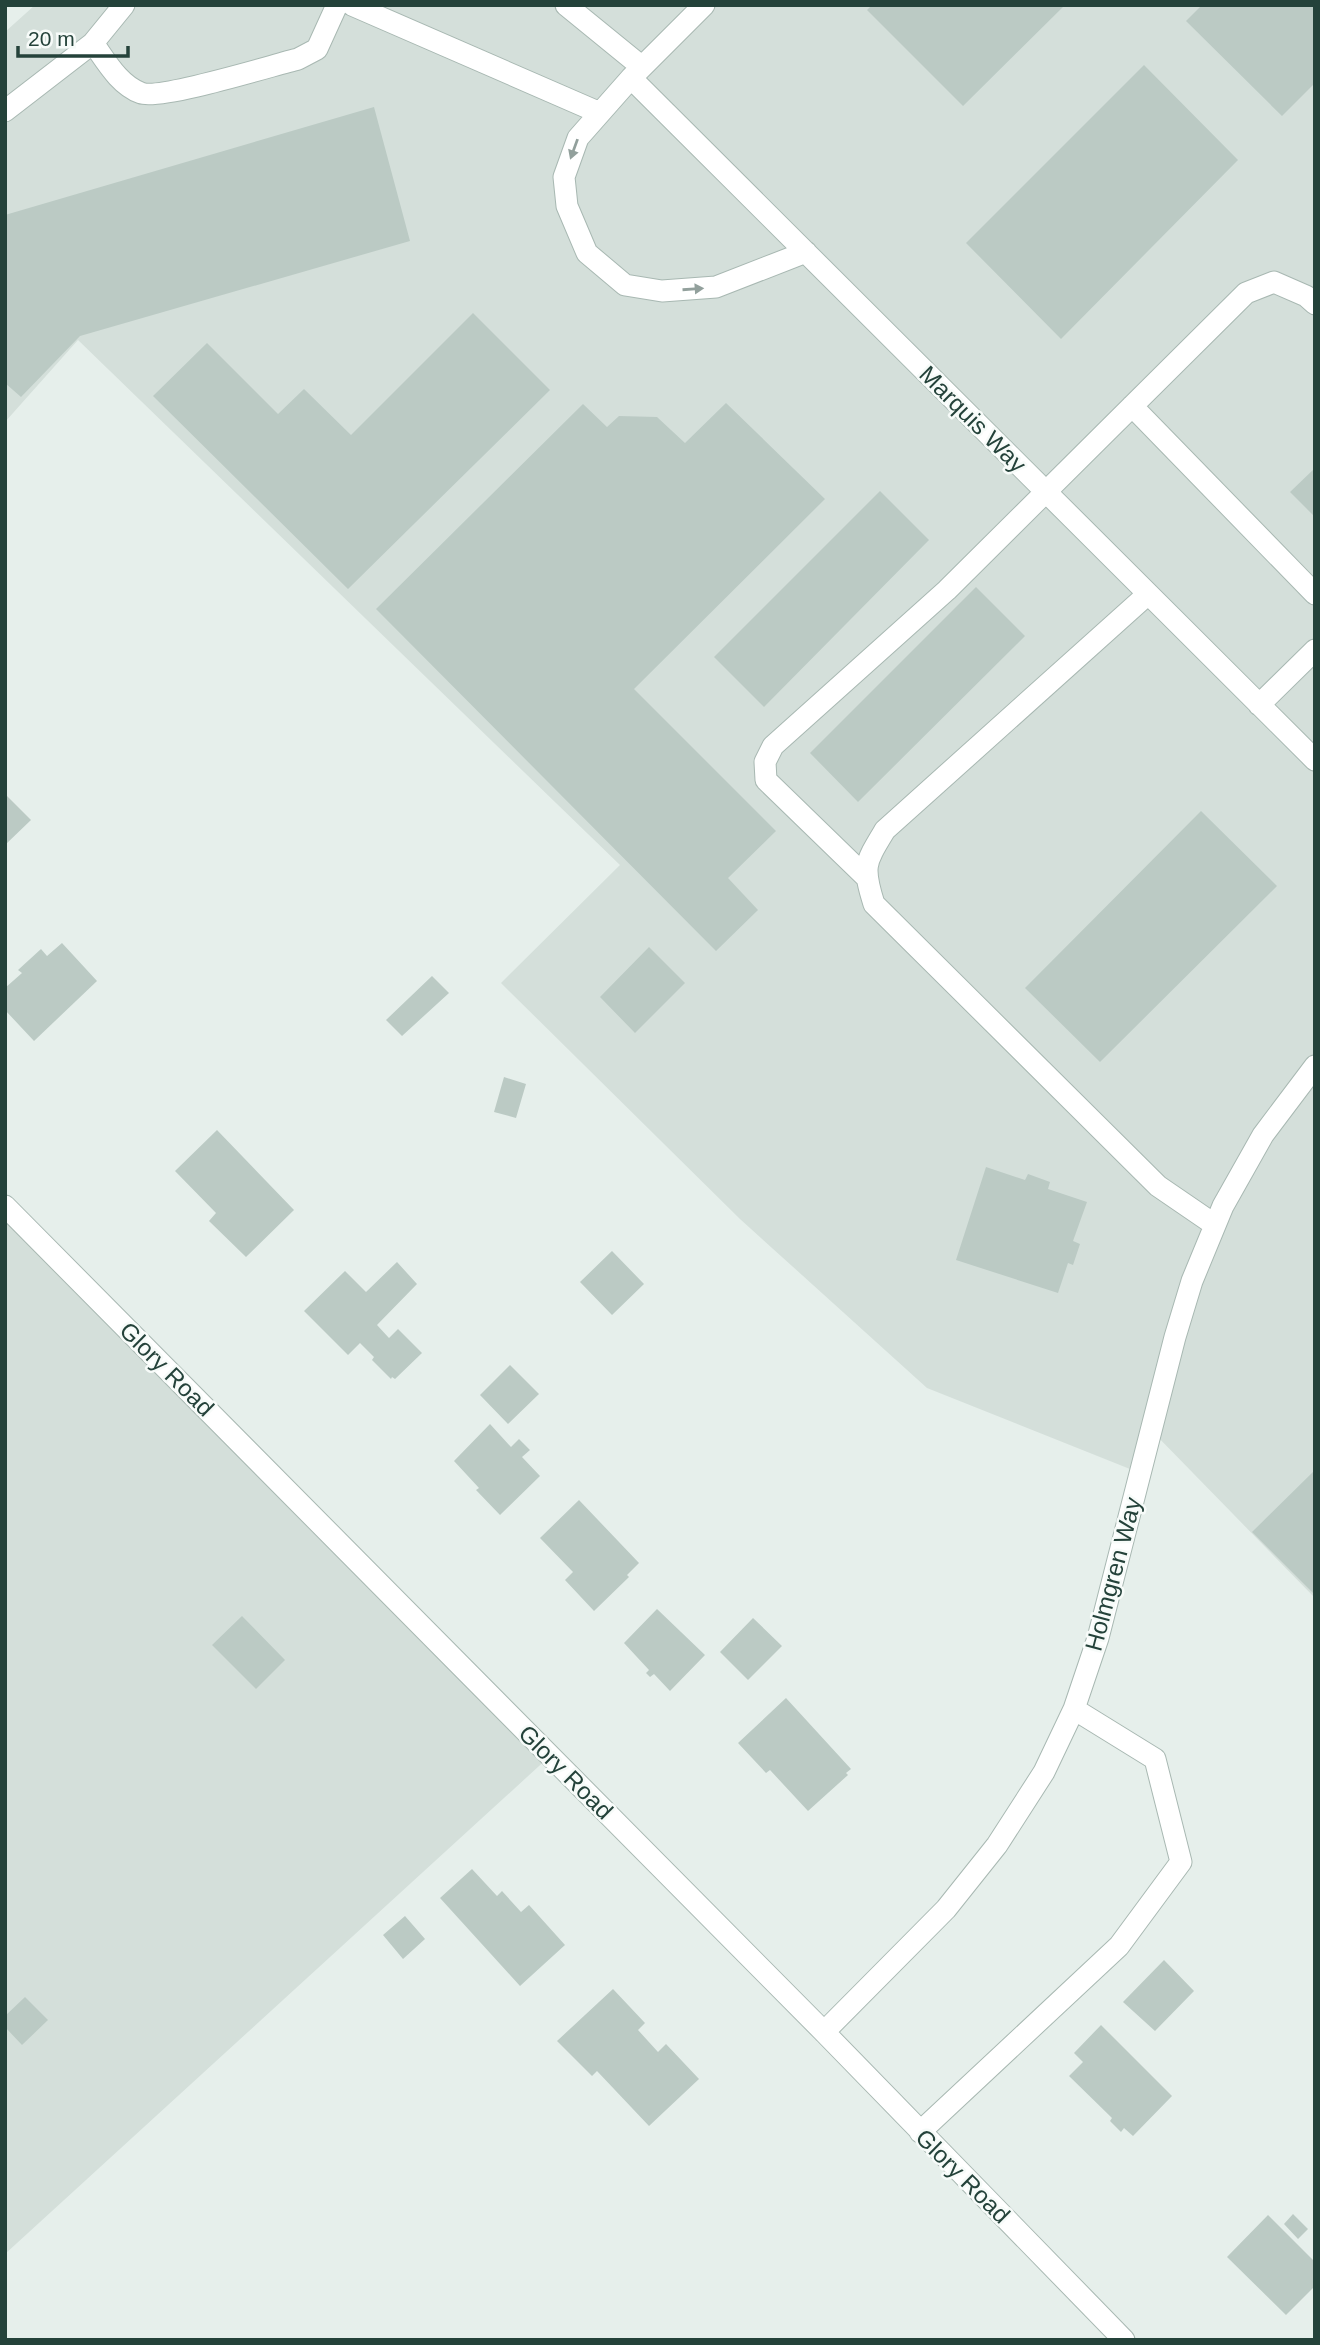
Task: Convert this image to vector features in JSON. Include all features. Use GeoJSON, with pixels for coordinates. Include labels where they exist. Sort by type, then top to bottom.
{"type":"FeatureCollection","features":[{"type":"Feature","properties":{"kind":"street"},"geometry":{"type":"LineString","coordinates":[[5,111],[93,43],[124,5]]}},
{"type":"Feature","properties":{"kind":"street"},"geometry":{"type":"LineString","coordinates":[[93,43],[122,82],[142,94],[165,93],[298,59],[317,49],[337,5]]}},
{"type":"Feature","properties":{"kind":"street"},"geometry":{"type":"LineString","coordinates":[[352,5],[600,113]]}},
{"type":"Feature","properties":{"kind":"street","name":"Marquis Way"},"geometry":{"type":"LineString","coordinates":[[566,5],[637,72],[806,252],[1315,761]]}},
{"type":"Feature","properties":{"kind":"street"},"geometry":{"type":"LineString","coordinates":[[704,5],[637,72],[578,138],[564,177],[567,206],[587,253],[625,285],[662,292],[716,288],[806,252]]}},
{"type":"Feature","properties":{"kind":"street"},"geometry":{"type":"LineString","coordinates":[[866,877],[766,780],[765,762],[773,746],[947,590],[1246,293],[1274,282],[1306,296],[1315,304]]}},
{"type":"Feature","properties":{"kind":"street"},"geometry":{"type":"LineString","coordinates":[[1132,406],[1315,594]]}},
{"type":"Feature","properties":{"kind":"street"},"geometry":{"type":"LineString","coordinates":[[1148,594],[885,830],[869,856],[866,877],[874,904],[1158,1186],[1215,1225]]}},
{"type":"Feature","properties":{"kind":"street"},"geometry":{"type":"LineString","coordinates":[[1259,705],[1315,650]]}},
{"type":"Feature","properties":{"kind":"street","name":"Holmgren Way"},"geometry":{"type":"LineString","coordinates":[[824,2032],[946,1909],[997,1845],[1044,1772],[1074,1709],[1098,1638],[1192,1281],[1223,1206],[1263,1135],[1315,1066]]}},
{"type":"Feature","properties":{"kind":"street","name":"Glory Road"},"geometry":{"type":"LineString","coordinates":[[5,1206],[824,2032],[1124,2340]]}},
{"type":"Feature","properties":{"kind":"street"},"geometry":{"type":"LineString","coordinates":[[920,2132],[1119,1946],[1181,1862],[1155,1759],[1074,1709]]}},
{"type":"Feature","properties":{"kind":"shaded area"},"geometry":{"type":"Polygon","coordinates":[[[35,5],[1315,5],[1315,1598],[1152,1431],[1140,1473],[927,1388],[740,1219],[501,983],[620,865],[78,340],[5,422],[5,32],[35,5]]]}},
{"type":"Feature","properties":{"kind":"shaded area"},"geometry":{"type":"Polygon","coordinates":[[[5,1206],[550,1756],[5,2254],[5,1206]]]}},
{"type":"Feature","properties":{"kind":"building"},"geometry":{"type":"Polygon","coordinates":[[[872,5],[1065,5],[963,106],[867,10],[872,5]]]}},
{"type":"Feature","properties":{"kind":"building"},"geometry":{"type":"Polygon","coordinates":[[[1202,5],[1315,5],[1315,83],[1282,116],[1186,21],[1202,5]]]}},
{"type":"Feature","properties":{"kind":"building"},"geometry":{"type":"Polygon","coordinates":[[[1144,65],[1238,160],[1061,339],[966,243],[1144,65]]]}},
{"type":"Feature","properties":{"kind":"building"},"geometry":{"type":"Polygon","coordinates":[[[374,107],[410,241],[80,336],[21,397],[5,383],[5,215],[374,107]]]}},
{"type":"Feature","properties":{"kind":"building"},"geometry":{"type":"Polygon","coordinates":[[[473,313],[550,390],[348,589],[153,396],[207,343],[278,414],[304,389],[351,435],[473,313]]]}},
{"type":"Feature","properties":{"kind":"building"},"geometry":{"type":"Polygon","coordinates":[[[726,403],[825,499],[634,689],[776,831],[728,878],[758,910],[716,951],[376,609],[583,404],[607,427],[619,416],[657,417],[685,443],[726,403]]]}},
{"type":"Feature","properties":{"kind":"building"},"geometry":{"type":"Polygon","coordinates":[[[1315,468],[1315,517],[1290,492],[1315,468]]]}},
{"type":"Feature","properties":{"kind":"building"},"geometry":{"type":"Polygon","coordinates":[[[880,491],[929,540],[764,707],[714,657],[880,491]]]}},
{"type":"Feature","properties":{"kind":"building"},"geometry":{"type":"Polygon","coordinates":[[[976,587],[1025,636],[858,802],[810,753],[976,587]]]}},
{"type":"Feature","properties":{"kind":"building"},"geometry":{"type":"Polygon","coordinates":[[[5,794],[31,820],[5,845],[5,794]]]}},
{"type":"Feature","properties":{"kind":"building"},"geometry":{"type":"Polygon","coordinates":[[[1201,811],[1277,886],[1100,1062],[1025,988],[1201,811]]]}},
{"type":"Feature","properties":{"kind":"building"},"geometry":{"type":"Polygon","coordinates":[[[62,943],[97,981],[34,1041],[5,1010],[5,988],[22,973],[18,970],[41,949],[47,956],[62,943]]]}},
{"type":"Feature","properties":{"kind":"building"},"geometry":{"type":"Polygon","coordinates":[[[649,947],[685,983],[635,1033],[600,997],[649,947]]]}},
{"type":"Feature","properties":{"kind":"building"},"geometry":{"type":"Polygon","coordinates":[[[432,976],[449,993],[402,1036],[386,1020],[432,976]]]}},
{"type":"Feature","properties":{"kind":"building"},"geometry":{"type":"Polygon","coordinates":[[[504,1077],[526,1084],[516,1118],[494,1112],[504,1077]]]}},
{"type":"Feature","properties":{"kind":"building"},"geometry":{"type":"Polygon","coordinates":[[[217,1130],[294,1210],[246,1257],[209,1221],[216,1213],[175,1171],[217,1130]]]}},
{"type":"Feature","properties":{"kind":"building"},"geometry":{"type":"Polygon","coordinates":[[[986,1167],[1025,1180],[1028,1174],[1050,1182],[1048,1189],[1087,1202],[1073,1241],[1080,1244],[1073,1265],[1068,1263],[1058,1293],[956,1260],[986,1167]]]}},
{"type":"Feature","properties":{"kind":"building"},"geometry":{"type":"Polygon","coordinates":[[[612,1251],[644,1284],[612,1315],[580,1282],[612,1251]]]}},
{"type":"Feature","properties":{"kind":"building"},"geometry":{"type":"Polygon","coordinates":[[[397,1262],[417,1284],[377,1325],[389,1338],[398,1329],[422,1353],[395,1379],[391,1379],[360,1343],[348,1355],[304,1311],[345,1271],[366,1292],[397,1262]]]}},
{"type":"Feature","properties":{"kind":"building"},"geometry":{"type":"Polygon","coordinates":[[[510,1365],[539,1394],[508,1424],[480,1395],[510,1365]]]}},
{"type":"Feature","properties":{"kind":"building"},"geometry":{"type":"Polygon","coordinates":[[[490,1424],[511,1447],[519,1439],[530,1450],[522,1457],[540,1476],[500,1515],[454,1461],[490,1424]]]}},
{"type":"Feature","properties":{"kind":"building"},"geometry":{"type":"Polygon","coordinates":[[[1315,1470],[1315,1595],[1252,1532],[1315,1470]]]}},
{"type":"Feature","properties":{"kind":"building"},"geometry":{"type":"Polygon","coordinates":[[[579,1500],[639,1563],[627,1575],[629,1577],[594,1611],[565,1580],[573,1572],[540,1538],[579,1500]]]}},
{"type":"Feature","properties":{"kind":"building"},"geometry":{"type":"Polygon","coordinates":[[[657,1609],[705,1655],[670,1691],[654,1674],[650,1677],[646,1673],[649,1670],[624,1643],[657,1609]]]}},
{"type":"Feature","properties":{"kind":"building"},"geometry":{"type":"Polygon","coordinates":[[[242,1616],[285,1660],[256,1689],[212,1645],[242,1616]]]}},
{"type":"Feature","properties":{"kind":"building"},"geometry":{"type":"Polygon","coordinates":[[[753,1618],[782,1646],[748,1680],[720,1652],[753,1618]]]}},
{"type":"Feature","properties":{"kind":"building"},"geometry":{"type":"Polygon","coordinates":[[[786,1698],[851,1769],[846,1773],[848,1775],[808,1811],[770,1770],[766,1773],[738,1743],[786,1698]]]}},
{"type":"Feature","properties":{"kind":"building"},"geometry":{"type":"Polygon","coordinates":[[[472,1869],[497,1896],[502,1891],[521,1912],[529,1905],[565,1945],[520,1986],[440,1898],[472,1869]]]}},
{"type":"Feature","properties":{"kind":"building"},"geometry":{"type":"Polygon","coordinates":[[[405,1916],[425,1939],[403,1959],[383,1935],[405,1916]]]}},
{"type":"Feature","properties":{"kind":"building"},"geometry":{"type":"Polygon","coordinates":[[[1164,1960],[1194,1991],[1155,2031],[1123,2002],[1164,1960]]]}},
{"type":"Feature","properties":{"kind":"building"},"geometry":{"type":"Polygon","coordinates":[[[613,1989],[645,2023],[638,2030],[658,2052],[666,2044],[699,2079],[649,2126],[597,2071],[592,2076],[557,2041],[613,1989]]]}},
{"type":"Feature","properties":{"kind":"building"},"geometry":{"type":"Polygon","coordinates":[[[25,1997],[48,2020],[22,2045],[5,2027],[5,2016],[25,1997]]]}},
{"type":"Feature","properties":{"kind":"building"},"geometry":{"type":"Polygon","coordinates":[[[1101,2025],[1172,2096],[1133,2136],[1124,2128],[1121,2132],[1110,2121],[1112,2118],[1069,2076],[1083,2062],[1074,2053],[1101,2025]]]}},
{"type":"Feature","properties":{"kind":"building"},"geometry":{"type":"Polygon","coordinates":[[[1293,2214],[1308,2229],[1298,2239],[1284,2224],[1293,2214]]]}},
{"type":"Feature","properties":{"kind":"building"},"geometry":{"type":"Polygon","coordinates":[[[1268,2215],[1315,2262],[1315,2286],[1286,2315],[1227,2257],[1268,2215]]]}}]}
